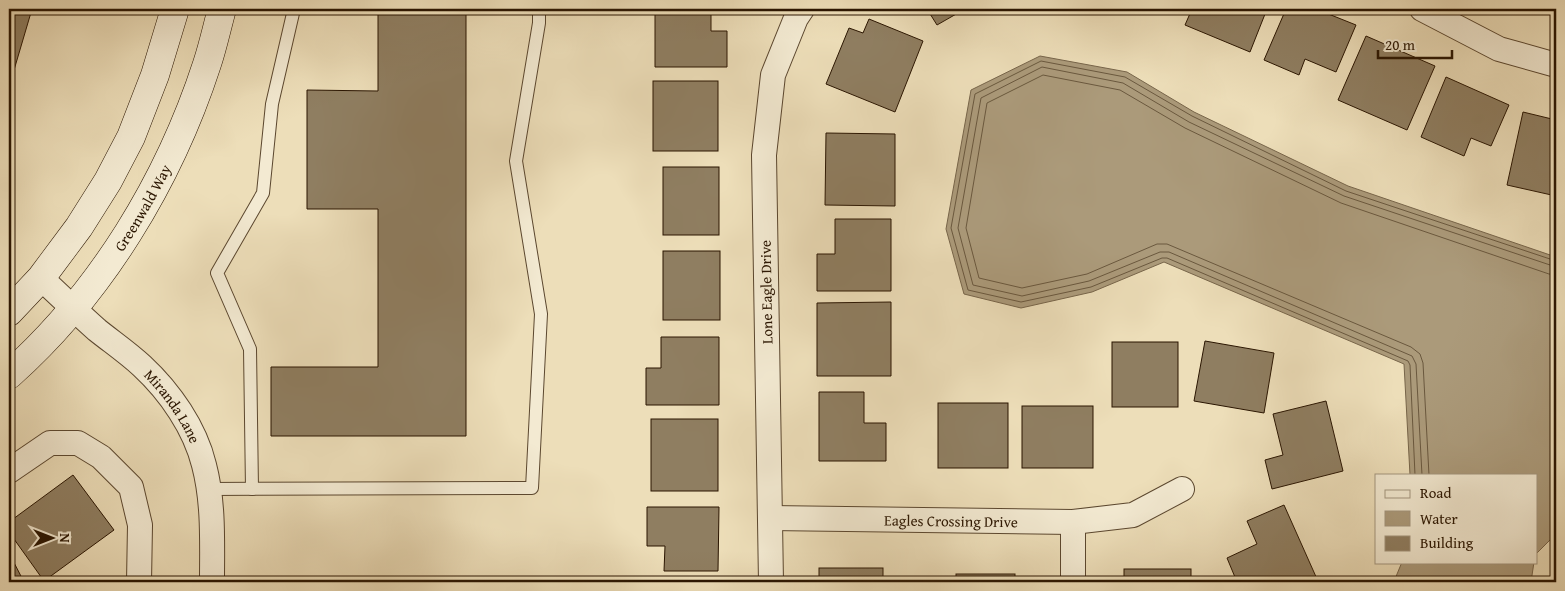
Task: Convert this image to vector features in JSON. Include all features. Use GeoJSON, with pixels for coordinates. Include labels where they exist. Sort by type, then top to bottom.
{"type":"FeatureCollection","features":[{"type":"Feature","properties":{"kind":"street"},"geometry":{"type":"LineString","coordinates":[[9,312],[41,278],[84,219],[108,181],[130,137],[155,75],[175,9]]}},
{"type":"Feature","properties":{"kind":"street","name":"Greenwald Way"},"geometry":{"type":"LineString","coordinates":[[9,375],[29,358],[73,308],[104,268],[136,221],[164,170],[188,117],[208,63],[222,9]]}},
{"type":"Feature","properties":{"kind":"street","name":"Lone Eagle Drive"},"geometry":{"type":"LineString","coordinates":[[771,582],[764,155],[773,75],[796,18],[802,9]]}},
{"type":"Feature","properties":{"kind":"street"},"geometry":{"type":"LineString","coordinates":[[1422,9],[1498,49],[1556,65]]}},
{"type":"Feature","properties":{"kind":"street","name":"Miranda Lane"},"geometry":{"type":"LineString","coordinates":[[41,278],[73,308],[142,366],[161,386],[192,431],[204,463],[209,489],[212,522],[212,582]]}},
{"type":"Feature","properties":{"kind":"street"},"geometry":{"type":"LineString","coordinates":[[9,471],[50,443],[78,443],[101,457],[130,487],[140,525],[139,582]]}},
{"type":"Feature","properties":{"kind":"street","name":"Eagles Crossing Drive"},"geometry":{"type":"LineString","coordinates":[[770,518],[1073,522],[1133,516],[1182,489]]}},
{"type":"Feature","properties":{"kind":"street"},"geometry":{"type":"LineString","coordinates":[[1072,582],[1073,522]]}},
{"type":"Feature","properties":{"kind":"lane"},"geometry":{"type":"LineString","coordinates":[[252,489],[250,350],[217,273],[263,193],[272,104],[294,9]]}},
{"type":"Feature","properties":{"kind":"lane"},"geometry":{"type":"LineString","coordinates":[[209,489],[532,488],[541,314],[516,161],[539,23],[539,9]]}},
{"type":"Feature","properties":{"kind":"water"},"geometry":{"type":"Polygon","coordinates":[[[1040,56],[1127,72],[1194,112],[1348,186],[1556,257],[1556,534],[1538,552],[1538,474],[1410,474],[1404,364],[1164,262],[1092,292],[1021,308],[964,294],[946,229],[971,90],[1040,56]]]}},
{"type":"Feature","properties":{"kind":"water"},"geometry":{"type":"Polygon","coordinates":[[[1401,564],[1534,564],[1531,582],[1391,582],[1395,579],[1401,564]]]}},
{"type":"Feature","properties":{"kind":"building"},"geometry":{"type":"Polygon","coordinates":[[[9,9],[32,9],[9,87],[9,9]]]}},
{"type":"Feature","properties":{"kind":"building"},"geometry":{"type":"Polygon","coordinates":[[[378,9],[466,9],[466,436],[271,436],[271,367],[378,367],[378,209],[307,209],[307,90],[378,91],[378,9]]]}},
{"type":"Feature","properties":{"kind":"building"},"geometry":{"type":"Polygon","coordinates":[[[655,9],[711,9],[711,31],[727,31],[727,67],[655,67],[655,9]]]}},
{"type":"Feature","properties":{"kind":"building"},"geometry":{"type":"Polygon","coordinates":[[[927,9],[965,9],[937,25],[927,9]]]}},
{"type":"Feature","properties":{"kind":"building"},"geometry":{"type":"Polygon","coordinates":[[[1192,9],[1267,9],[1250,52],[1185,25],[1192,9]]]}},
{"type":"Feature","properties":{"kind":"building"},"geometry":{"type":"Polygon","coordinates":[[[1286,9],[1316,9],[1356,25],[1336,72],[1305,59],[1299,75],[1264,60],[1286,9]]]}},
{"type":"Feature","properties":{"kind":"building"},"geometry":{"type":"Polygon","coordinates":[[[869,19],[923,41],[895,112],[826,84],[849,28],[863,33],[869,19]]]}},
{"type":"Feature","properties":{"kind":"building"},"geometry":{"type":"Polygon","coordinates":[[[1366,36],[1435,66],[1407,130],[1338,100],[1366,36]]]}},
{"type":"Feature","properties":{"kind":"building"},"geometry":{"type":"Polygon","coordinates":[[[1446,77],[1509,105],[1491,146],[1471,138],[1464,156],[1421,137],[1446,77]]]}},
{"type":"Feature","properties":{"kind":"building"},"geometry":{"type":"Polygon","coordinates":[[[653,81],[718,81],[718,151],[653,151],[653,81]]]}},
{"type":"Feature","properties":{"kind":"building"},"geometry":{"type":"Polygon","coordinates":[[[1523,112],[1556,120],[1556,196],[1507,185],[1523,112]]]}},
{"type":"Feature","properties":{"kind":"building"},"geometry":{"type":"Polygon","coordinates":[[[826,133],[895,134],[895,206],[825,205],[826,133]]]}},
{"type":"Feature","properties":{"kind":"building"},"geometry":{"type":"Polygon","coordinates":[[[663,167],[719,167],[719,235],[663,235],[663,167]]]}},
{"type":"Feature","properties":{"kind":"building"},"geometry":{"type":"Polygon","coordinates":[[[835,219],[891,219],[891,291],[817,291],[817,254],[835,254],[835,219]]]}},
{"type":"Feature","properties":{"kind":"building"},"geometry":{"type":"Polygon","coordinates":[[[663,251],[720,251],[720,320],[663,320],[663,251]]]}},
{"type":"Feature","properties":{"kind":"building"},"geometry":{"type":"Polygon","coordinates":[[[891,302],[891,376],[817,376],[817,303],[891,302]]]}},
{"type":"Feature","properties":{"kind":"building"},"geometry":{"type":"Polygon","coordinates":[[[661,337],[719,337],[719,405],[646,405],[646,368],[661,368],[661,337]]]}},
{"type":"Feature","properties":{"kind":"building"},"geometry":{"type":"Polygon","coordinates":[[[1205,341],[1274,353],[1264,413],[1194,401],[1205,341]]]}},
{"type":"Feature","properties":{"kind":"building"},"geometry":{"type":"Polygon","coordinates":[[[1112,342],[1178,342],[1178,407],[1112,407],[1112,342]]]}},
{"type":"Feature","properties":{"kind":"building"},"geometry":{"type":"Polygon","coordinates":[[[819,392],[864,392],[864,423],[886,423],[886,461],[819,461],[819,392]]]}},
{"type":"Feature","properties":{"kind":"building"},"geometry":{"type":"Polygon","coordinates":[[[1326,401],[1343,471],[1272,489],[1265,460],[1283,455],[1273,414],[1326,401]]]}},
{"type":"Feature","properties":{"kind":"building"},"geometry":{"type":"Polygon","coordinates":[[[938,403],[1008,403],[1008,468],[938,468],[938,403]]]}},
{"type":"Feature","properties":{"kind":"building"},"geometry":{"type":"Polygon","coordinates":[[[1022,406],[1093,406],[1093,468],[1022,468],[1022,406]]]}},
{"type":"Feature","properties":{"kind":"building"},"geometry":{"type":"Polygon","coordinates":[[[651,419],[718,419],[718,491],[651,491],[651,419]]]}},
{"type":"Feature","properties":{"kind":"building"},"geometry":{"type":"Polygon","coordinates":[[[73,475],[114,530],[44,581],[9,532],[9,522],[73,475]]]}},
{"type":"Feature","properties":{"kind":"building"},"geometry":{"type":"Polygon","coordinates":[[[1284,505],[1317,579],[1310,582],[1237,582],[1227,558],[1257,544],[1247,521],[1284,505]]]}},
{"type":"Feature","properties":{"kind":"building"},"geometry":{"type":"Polygon","coordinates":[[[647,507],[719,507],[718,571],[664,571],[665,546],[647,546],[647,507]]]}},
{"type":"Feature","properties":{"kind":"building"},"geometry":{"type":"Polygon","coordinates":[[[9,553],[24,582],[9,582],[9,553]]]}},
{"type":"Feature","properties":{"kind":"building"},"geometry":{"type":"Polygon","coordinates":[[[819,568],[883,568],[883,582],[819,582],[819,568]]]}},
{"type":"Feature","properties":{"kind":"building"},"geometry":{"type":"Polygon","coordinates":[[[1124,569],[1191,569],[1191,582],[1124,582],[1124,569]]]}},
{"type":"Feature","properties":{"kind":"building"},"geometry":{"type":"Polygon","coordinates":[[[956,574],[1015,574],[1015,582],[956,582],[956,574]]]}}]}
